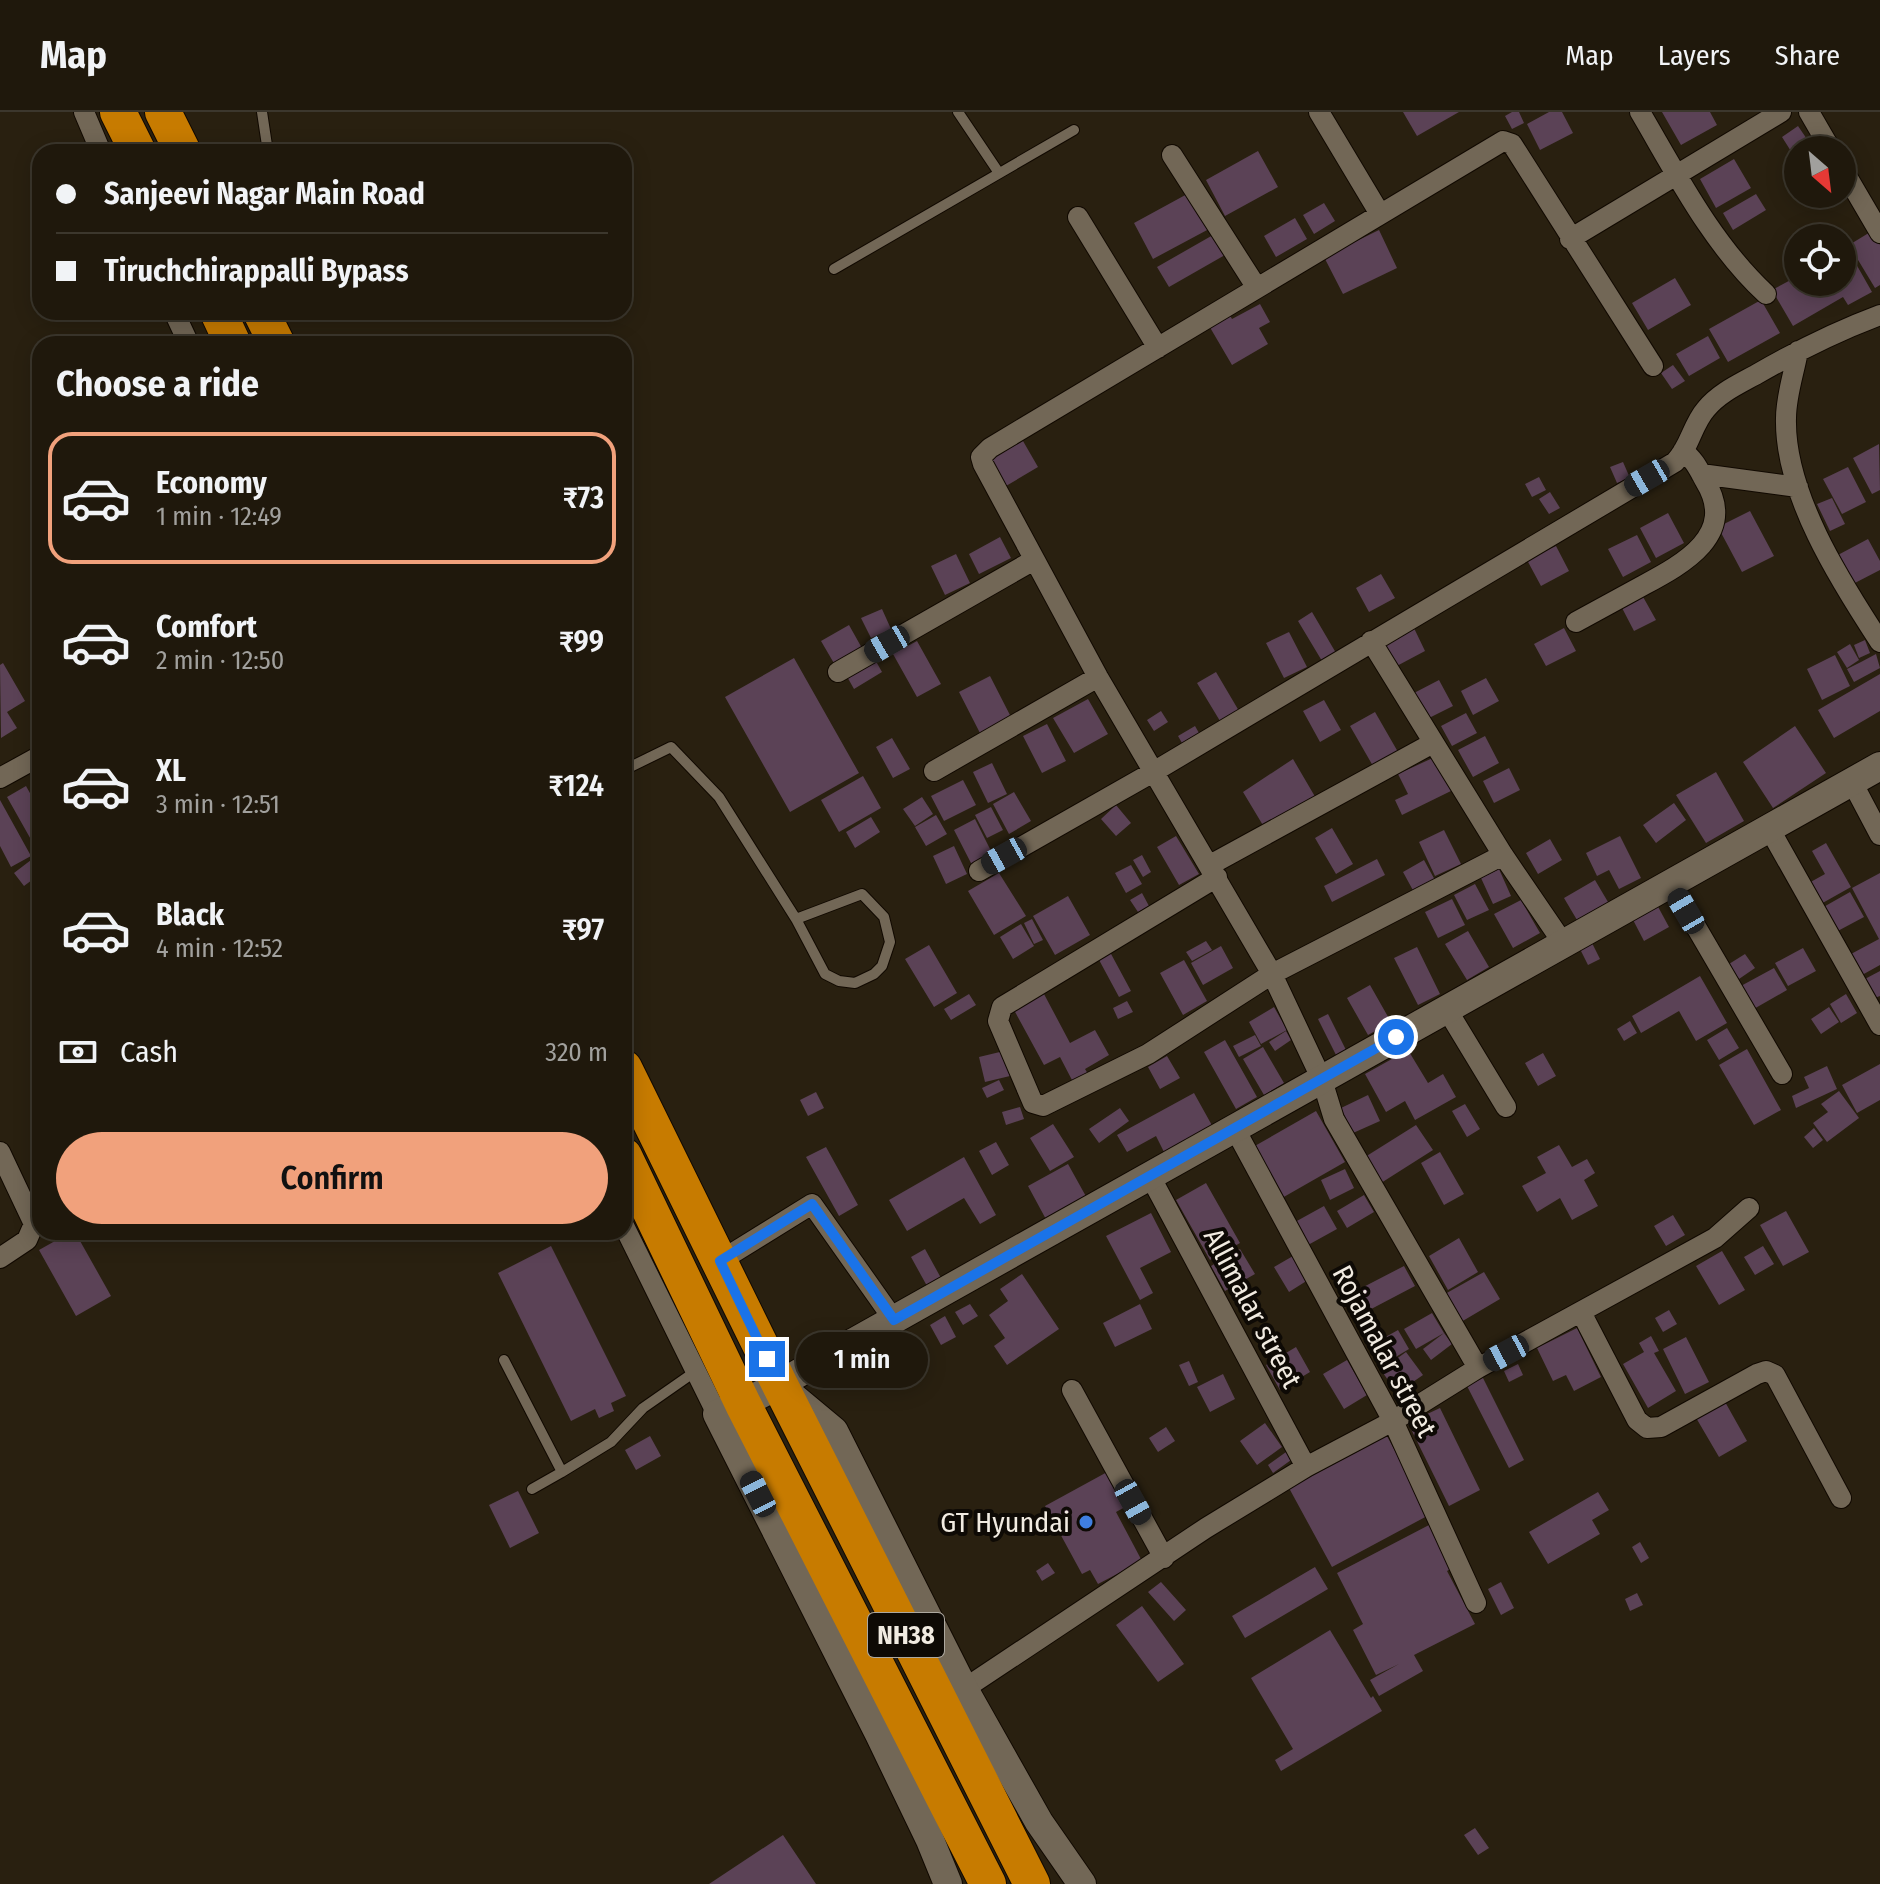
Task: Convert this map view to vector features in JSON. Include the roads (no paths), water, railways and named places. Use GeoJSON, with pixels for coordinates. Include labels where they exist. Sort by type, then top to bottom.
{"type":"FeatureCollection","features":[{"type":"Feature","properties":{"kind":"highway"},"geometry":{"type":"LineString","coordinates":[[118,112],[134,144]]}},
{"type":"Feature","properties":{"kind":"highway"},"geometry":{"type":"LineString","coordinates":[[163,112],[179,144]]}},
{"type":"Feature","properties":{"kind":"highway","name":"NH38"},"geometry":{"type":"LineString","coordinates":[[632,1084],[1032,1884]]}},
{"type":"Feature","properties":{"kind":"highway","name":"NH38"},"geometry":{"type":"LineString","coordinates":[[632,1175],[730,1409],[988,1884]]}},
{"type":"Feature","properties":{"kind":"street"},"geometry":{"type":"LineString","coordinates":[[84,112],[98,144]]}},
{"type":"Feature","properties":{"kind":"street"},"geometry":{"type":"LineString","coordinates":[[1319,112],[1380,214]]}},
{"type":"Feature","properties":{"kind":"street"},"geometry":{"type":"LineString","coordinates":[[1640,112],[1676,175],[1740,270],[1766,294]]}},
{"type":"Feature","properties":{"kind":"street"},"geometry":{"type":"LineString","coordinates":[[1570,239],[1781,112]]}},
{"type":"Feature","properties":{"kind":"street"},"geometry":{"type":"LineString","coordinates":[[1809,112],[1823,136]]}},
{"type":"Feature","properties":{"kind":"street"},"geometry":{"type":"LineString","coordinates":[[1478,1368],[1334,1119],[1322,1080],[1272,974],[1098,677],[981,457],[990,448],[1380,214],[1499,143],[1508,141],[1653,366]]}},
{"type":"Feature","properties":{"kind":"street"},"geometry":{"type":"LineString","coordinates":[[1172,155],[1257,288]]}},
{"type":"Feature","properties":{"kind":"street"},"geometry":{"type":"LineString","coordinates":[[1856,192],[1880,233]]}},
{"type":"Feature","properties":{"kind":"street"},"geometry":{"type":"LineString","coordinates":[[1078,217],[1158,348]]}},
{"type":"Feature","properties":{"kind":"street"},"geometry":{"type":"LineString","coordinates":[[979,871],[1155,771],[1675,462],[1698,419],[1724,392],[1841,329],[1880,315]]}},
{"type":"Feature","properties":{"kind":"street"},"geometry":{"type":"LineString","coordinates":[[1798,351],[1786,415],[1793,475],[1836,574],[1880,642]]}},
{"type":"Feature","properties":{"kind":"street"},"geometry":{"type":"LineString","coordinates":[[1576,622],[1684,564],[1710,534],[1716,515],[1714,495],[1691,457],[1683,451]]}},
{"type":"Feature","properties":{"kind":"street"},"geometry":{"type":"LineString","coordinates":[[1701,474],[1798,487]]}},
{"type":"Feature","properties":{"kind":"street"},"geometry":{"type":"LineString","coordinates":[[838,672],[1034,560]]}},
{"type":"Feature","properties":{"kind":"street"},"geometry":{"type":"LineString","coordinates":[[1371,641],[1503,855],[1563,943]]}},
{"type":"Feature","properties":{"kind":"street"},"geometry":{"type":"LineString","coordinates":[[934,771],[1098,677]]}},
{"type":"Feature","properties":{"kind":"street"},"geometry":{"type":"LineString","coordinates":[[1433,743],[1214,871],[1002,1007],[998,1021],[1033,1103],[1043,1106],[1118,1071],[1272,974],[1503,855]]}},
{"type":"Feature","properties":{"kind":"street"},"geometry":{"type":"LineString","coordinates":[[0,778],[32,760]]}},
{"type":"Feature","properties":{"kind":"street"},"geometry":{"type":"LineString","coordinates":[[730,1409],[780,1385],[807,1366],[1880,766]]}},
{"type":"Feature","properties":{"kind":"street"},"geometry":{"type":"LineString","coordinates":[[1852,782],[1880,835]]}},
{"type":"Feature","properties":{"kind":"street"},"geometry":{"type":"LineString","coordinates":[[1769,828],[1880,1025]]}},
{"type":"Feature","properties":{"kind":"street"},"geometry":{"type":"LineString","coordinates":[[1671,884],[1782,1074]]}},
{"type":"Feature","properties":{"kind":"street"},"geometry":{"type":"LineString","coordinates":[[1446,1008],[1506,1107]]}},
{"type":"Feature","properties":{"kind":"street","name":"Rojamalar street"},"geometry":{"type":"LineString","coordinates":[[1235,1129],[1393,1421],[1476,1603]]}},
{"type":"Feature","properties":{"kind":"street"},"geometry":{"type":"LineString","coordinates":[[0,1152],[32,1220]]}},
{"type":"Feature","properties":{"kind":"street","name":"Allimalar street"},"geometry":{"type":"LineString","coordinates":[[1150,1176],[1306,1467]]}},
{"type":"Feature","properties":{"kind":"street"},"geometry":{"type":"LineString","coordinates":[[720,1261],[812,1204],[894,1320]]}},
{"type":"Feature","properties":{"kind":"street"},"geometry":{"type":"LineString","coordinates":[[964,1689],[1206,1528],[1306,1467],[1393,1421],[1478,1368],[1715,1238],[1749,1208]]}},
{"type":"Feature","properties":{"kind":"street"},"geometry":{"type":"LineString","coordinates":[[0,1258],[27,1240],[32,1229]]}},
{"type":"Feature","properties":{"kind":"street"},"geometry":{"type":"LineString","coordinates":[[631,1240],[696,1371],[730,1409],[948,1884]]}},
{"type":"Feature","properties":{"kind":"street"},"geometry":{"type":"LineString","coordinates":[[1581,1312],[1637,1420],[1647,1428],[1661,1427],[1757,1374],[1766,1371],[1775,1375],[1841,1498]]}},
{"type":"Feature","properties":{"kind":"street"},"geometry":{"type":"LineString","coordinates":[[780,1385],[834,1431],[964,1689],[1039,1822],[1082,1884]]}},
{"type":"Feature","properties":{"kind":"street"},"geometry":{"type":"LineString","coordinates":[[1072,1390],[1164,1558]]}},
{"type":"Feature","properties":{"kind":"lane"},"geometry":{"type":"LineString","coordinates":[[262,112],[267,144]]}},
{"type":"Feature","properties":{"kind":"lane"},"geometry":{"type":"LineString","coordinates":[[958,112],[999,173]]}},
{"type":"Feature","properties":{"kind":"lane"},"geometry":{"type":"LineString","coordinates":[[834,269],[1074,130]]}},
{"type":"Feature","properties":{"kind":"lane"},"geometry":{"type":"LineString","coordinates":[[632,766],[671,747],[719,797],[796,919],[825,974],[839,981],[855,983],[874,974],[882,966],[890,942],[884,917],[862,894],[796,919]]}},
{"type":"Feature","properties":{"kind":"lane"},"geometry":{"type":"LineString","coordinates":[[504,1360],[562,1472]]}},
{"type":"Feature","properties":{"kind":"lane"},"geometry":{"type":"LineString","coordinates":[[532,1489],[611,1442],[643,1408],[696,1371]]}},
{"type":"Feature","properties":{"kind":"place","name":"GT Hyundai"},"geometry":{"type":"Point","coordinates":[1086,1522]}}]}
